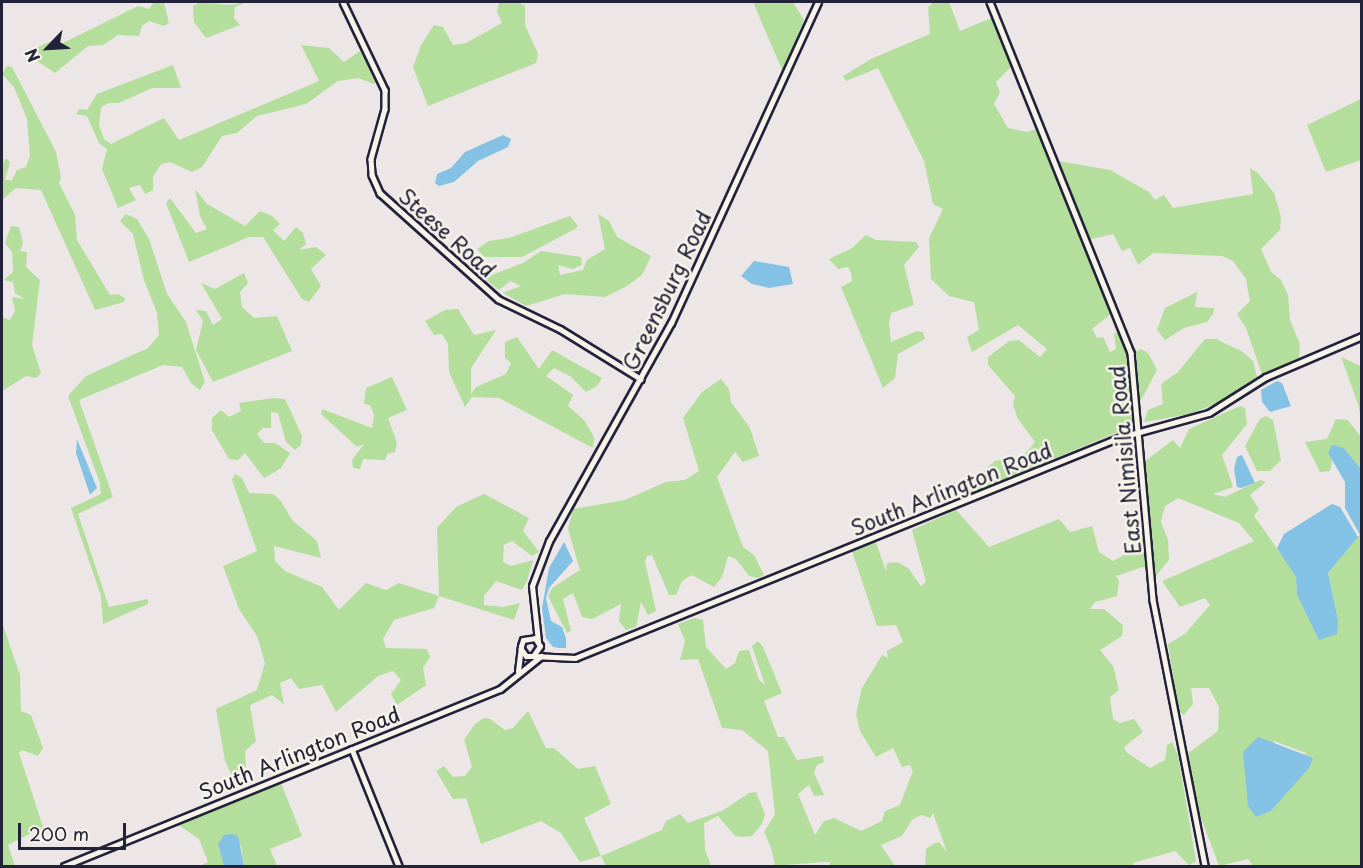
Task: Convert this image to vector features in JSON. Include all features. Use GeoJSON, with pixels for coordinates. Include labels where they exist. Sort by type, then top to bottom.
{"type":"FeatureCollection","features":[{"type":"Feature","properties":{"kind":"main road","name":"Greensburg Road"},"geometry":{"type":"LineString","coordinates":[[534,625],[532,586],[553,532],[641,380],[774,103],[818,2]]}},
{"type":"Feature","properties":{"kind":"main road"},"geometry":{"type":"LineString","coordinates":[[518,668],[521,649],[534,625]]}},
{"type":"Feature","properties":{"kind":"main road"},"geometry":{"type":"LineString","coordinates":[[518,668],[532,656],[539,644],[534,625]]}},
{"type":"Feature","properties":{"kind":"main road"},"geometry":{"type":"LineString","coordinates":[[527,638],[539,644]]}},
{"type":"Feature","properties":{"kind":"main road"},"geometry":{"type":"LineString","coordinates":[[521,649],[532,656]]}},
{"type":"Feature","properties":{"kind":"main road"},"geometry":{"type":"LineString","coordinates":[[518,668],[541,656]]}},
{"type":"Feature","properties":{"kind":"main road","name":"South Arlington Road"},"geometry":{"type":"LineString","coordinates":[[64,867],[500,689],[518,668]]}},
{"type":"Feature","properties":{"kind":"street","name":"Steese Road"},"geometry":{"type":"LineString","coordinates":[[343,2],[385,90],[385,109],[371,159],[372,175],[380,193],[498,299],[560,329],[641,380]]}},
{"type":"Feature","properties":{"kind":"street","name":"East Nimisila Road"},"geometry":{"type":"LineString","coordinates":[[990,2],[1129,344],[1154,600],[1205,867]]}},
{"type":"Feature","properties":{"kind":"street","name":"South Arlington Road"},"geometry":{"type":"LineString","coordinates":[[532,656],[575,658],[1138,431],[1209,413],[1266,377],[1362,336]]}},
{"type":"Feature","properties":{"kind":"street"},"geometry":{"type":"LineString","coordinates":[[539,644],[549,656]]}},
{"type":"Feature","properties":{"kind":"street"},"geometry":{"type":"LineString","coordinates":[[352,749],[399,867]]}},
{"type":"Feature","properties":{"kind":"green space"},"geometry":{"type":"Polygon","coordinates":[[[154,2],[164,3],[169,23],[164,26],[149,21],[142,26],[139,36],[118,35],[103,45],[88,46],[55,73],[34,59],[33,50],[40,46],[49,42],[59,45],[138,6],[149,9],[154,2]]]}},
{"type":"Feature","properties":{"kind":"green space"},"geometry":{"type":"Polygon","coordinates":[[[200,2],[229,5],[247,2],[235,7],[234,18],[240,25],[206,38],[194,22],[193,6],[200,2]]]}},
{"type":"Feature","properties":{"kind":"green space"},"geometry":{"type":"Polygon","coordinates":[[[499,2],[518,2],[525,6],[525,25],[538,54],[536,63],[428,106],[413,67],[421,45],[434,25],[443,27],[453,45],[466,43],[502,23],[497,11],[499,2]]]}},
{"type":"Feature","properties":{"kind":"green space"},"geometry":{"type":"Polygon","coordinates":[[[753,2],[793,2],[804,20],[783,72],[753,2]]]}},
{"type":"Feature","properties":{"kind":"green space"},"geometry":{"type":"Polygon","coordinates":[[[934,2],[949,2],[960,31],[994,17],[1012,66],[996,82],[1000,92],[994,104],[1008,128],[1027,132],[1036,129],[1112,313],[1092,329],[1097,338],[1103,337],[1110,352],[1116,349],[1114,334],[1120,330],[1126,345],[1134,409],[1133,421],[1125,429],[967,495],[968,484],[995,461],[1024,455],[1035,442],[1018,419],[1013,405],[1015,396],[988,365],[988,357],[1009,341],[1019,340],[1040,357],[1047,349],[1018,325],[972,352],[967,337],[979,330],[974,302],[949,296],[931,279],[929,238],[943,209],[933,204],[924,161],[878,68],[846,81],[843,76],[873,58],[930,34],[928,7],[934,2]]]}},
{"type":"Feature","properties":{"kind":"green space"},"geometry":{"type":"Polygon","coordinates":[[[301,45],[329,48],[344,62],[360,51],[378,79],[374,84],[358,78],[338,81],[306,104],[257,116],[237,133],[222,136],[202,167],[192,172],[170,162],[161,164],[153,177],[153,190],[145,194],[140,185],[129,188],[136,200],[118,208],[102,169],[107,149],[99,143],[87,116],[76,114],[79,109],[87,110],[97,94],[173,65],[181,88],[152,88],[119,103],[109,103],[101,107],[99,125],[104,139],[111,144],[164,118],[179,140],[319,81],[301,45]]]}},
{"type":"Feature","properties":{"kind":"green space"},"geometry":{"type":"Polygon","coordinates":[[[7,66],[12,67],[56,152],[61,178],[59,183],[75,215],[77,240],[110,295],[118,294],[125,298],[124,302],[95,310],[41,190],[16,188],[2,200],[2,165],[6,158],[10,162],[5,180],[12,180],[17,170],[26,167],[30,156],[27,119],[14,87],[2,74],[7,66]]]}},
{"type":"Feature","properties":{"kind":"green space"},"geometry":{"type":"Polygon","coordinates":[[[1361,99],[1361,160],[1326,172],[1307,125],[1361,99]]]}},
{"type":"Feature","properties":{"kind":"green space"},"geometry":{"type":"Polygon","coordinates":[[[1058,161],[1110,170],[1149,192],[1155,200],[1164,195],[1173,208],[1253,194],[1250,168],[1258,173],[1274,193],[1281,217],[1280,230],[1261,249],[1271,272],[1281,280],[1288,295],[1290,320],[1300,344],[1299,358],[1262,374],[1246,328],[1237,314],[1250,301],[1246,279],[1233,261],[1222,256],[1153,253],[1138,265],[1130,248],[1122,251],[1113,234],[1088,240],[1058,161]]]}},
{"type":"Feature","properties":{"kind":"green space"},"geometry":{"type":"Polygon","coordinates":[[[195,189],[207,204],[245,226],[260,211],[272,216],[280,224],[273,230],[284,241],[296,227],[303,233],[306,244],[299,250],[316,247],[326,255],[311,269],[321,286],[309,302],[302,299],[263,237],[249,237],[189,262],[166,203],[170,198],[196,233],[207,229],[200,216],[195,189]]]}},
{"type":"Feature","properties":{"kind":"green space"},"geometry":{"type":"Polygon","coordinates":[[[126,214],[137,219],[149,239],[167,294],[186,322],[205,382],[200,390],[191,383],[182,367],[163,365],[79,400],[113,497],[78,514],[109,607],[148,599],[148,604],[103,624],[101,596],[71,508],[101,494],[100,483],[68,396],[86,376],[148,348],[159,335],[157,313],[144,280],[133,234],[120,221],[126,214]]]}},
{"type":"Feature","properties":{"kind":"green space"},"geometry":{"type":"Polygon","coordinates":[[[598,214],[609,221],[617,237],[651,256],[642,275],[627,286],[605,297],[565,294],[526,306],[503,293],[521,286],[510,281],[499,290],[484,278],[523,263],[541,251],[581,257],[582,265],[573,269],[558,265],[560,275],[583,270],[587,260],[605,249],[598,214]]]}},
{"type":"Feature","properties":{"kind":"green space"},"geometry":{"type":"Polygon","coordinates":[[[570,216],[578,226],[575,229],[522,257],[484,257],[477,249],[489,241],[509,238],[570,216]]]}},
{"type":"Feature","properties":{"kind":"green space"},"geometry":{"type":"Polygon","coordinates":[[[11,226],[19,227],[23,243],[20,251],[27,252],[26,267],[40,280],[32,345],[41,373],[36,378],[26,376],[2,391],[2,317],[10,320],[15,311],[12,297],[24,299],[15,293],[13,282],[4,280],[13,272],[12,252],[5,243],[11,226]]]}},
{"type":"Feature","properties":{"kind":"green space"},"geometry":{"type":"Polygon","coordinates":[[[866,235],[876,240],[916,242],[919,247],[904,265],[914,305],[891,313],[889,323],[891,342],[917,331],[923,332],[925,339],[898,354],[895,378],[883,388],[841,287],[852,281],[851,273],[848,267],[838,269],[829,259],[852,248],[866,235]]]}},
{"type":"Feature","properties":{"kind":"green space"},"geometry":{"type":"Polygon","coordinates":[[[244,273],[248,283],[240,292],[242,307],[254,318],[277,316],[292,351],[213,382],[196,350],[203,321],[196,310],[206,311],[213,325],[222,319],[201,283],[215,289],[244,273]]]}},
{"type":"Feature","properties":{"kind":"green space"},"geometry":{"type":"Polygon","coordinates":[[[1197,292],[1195,307],[1214,308],[1213,314],[1207,322],[1184,328],[1165,340],[1157,330],[1165,308],[1197,292]]]}},
{"type":"Feature","properties":{"kind":"green space"},"geometry":{"type":"Polygon","coordinates":[[[458,309],[474,335],[496,330],[471,368],[471,394],[476,387],[506,374],[511,363],[505,358],[505,342],[517,337],[539,369],[552,350],[602,378],[597,386],[586,392],[570,376],[554,368],[546,376],[573,395],[568,406],[584,420],[594,437],[593,448],[499,398],[472,397],[465,407],[449,372],[448,344],[442,334],[434,335],[425,321],[445,310],[458,309]]]}},
{"type":"Feature","properties":{"kind":"green space"},"geometry":{"type":"Polygon","coordinates":[[[1205,339],[1216,339],[1243,352],[1253,361],[1257,377],[1217,403],[1190,414],[1144,422],[1148,410],[1163,404],[1161,384],[1178,372],[1205,339]]]}},
{"type":"Feature","properties":{"kind":"green space"},"geometry":{"type":"Polygon","coordinates":[[[1141,349],[1148,353],[1157,370],[1140,402],[1133,353],[1141,349]]]}},
{"type":"Feature","properties":{"kind":"green space"},"geometry":{"type":"Polygon","coordinates":[[[1341,357],[1361,366],[1361,418],[1358,404],[1341,357]]]}},
{"type":"Feature","properties":{"kind":"green space"},"geometry":{"type":"Polygon","coordinates":[[[392,377],[407,410],[388,418],[397,443],[395,452],[387,454],[385,460],[363,459],[360,469],[353,468],[352,460],[364,444],[357,447],[321,414],[322,409],[372,428],[374,415],[370,405],[364,404],[366,388],[392,377]]]}},
{"type":"Feature","properties":{"kind":"green space"},"geometry":{"type":"Polygon","coordinates":[[[721,379],[729,389],[731,402],[750,428],[759,456],[743,462],[735,452],[717,477],[743,547],[754,555],[764,575],[758,578],[749,576],[736,559],[728,556],[722,577],[714,587],[692,575],[682,581],[676,595],[669,595],[652,555],[647,556],[645,562],[656,611],[648,615],[641,602],[636,627],[626,630],[619,621],[621,604],[592,619],[582,617],[573,593],[563,599],[571,631],[567,633],[548,596],[552,588],[580,570],[568,529],[573,509],[625,500],[666,482],[685,480],[699,471],[683,418],[702,392],[721,379]]]}},
{"type":"Feature","properties":{"kind":"green space"},"geometry":{"type":"Polygon","coordinates":[[[274,398],[285,399],[302,436],[301,445],[295,450],[286,442],[278,413],[271,412],[271,428],[263,428],[257,434],[264,443],[275,443],[290,453],[281,468],[264,478],[245,453],[238,460],[229,459],[212,430],[212,418],[221,410],[229,417],[241,411],[239,403],[274,398]]]}},
{"type":"Feature","properties":{"kind":"green space"},"geometry":{"type":"Polygon","coordinates":[[[1240,406],[1245,408],[1247,424],[1222,455],[1233,487],[1213,494],[1225,497],[1260,480],[1266,482],[1250,495],[1259,509],[1254,516],[1296,575],[1297,595],[1319,639],[1338,620],[1328,573],[1361,533],[1361,866],[1253,866],[1248,859],[1219,866],[1197,807],[1187,754],[1218,731],[1219,707],[1209,688],[1191,688],[1193,704],[1184,715],[1179,712],[1168,644],[1185,634],[1210,605],[1205,598],[1180,607],[1162,581],[1254,541],[1239,523],[1178,498],[1165,506],[1161,522],[1168,540],[1169,560],[1155,577],[1144,462],[1173,440],[1180,448],[1189,429],[1240,406]],[[1274,741],[1271,811],[1287,792],[1306,753],[1274,741]]]}},
{"type":"Feature","properties":{"kind":"green space"},"geometry":{"type":"Polygon","coordinates":[[[1266,416],[1273,420],[1281,460],[1270,471],[1257,471],[1245,446],[1260,419],[1266,416]]]}},
{"type":"Feature","properties":{"kind":"green space"},"geometry":{"type":"Polygon","coordinates":[[[1336,419],[1348,420],[1361,437],[1361,469],[1344,448],[1333,457],[1330,471],[1320,472],[1305,442],[1327,439],[1336,419]]]}},
{"type":"Feature","properties":{"kind":"green space"},"geometry":{"type":"Polygon","coordinates":[[[235,474],[242,478],[249,493],[273,494],[281,501],[292,520],[317,541],[321,558],[274,546],[275,561],[285,571],[322,587],[339,610],[366,583],[386,590],[399,583],[439,596],[434,608],[394,620],[383,639],[386,648],[427,649],[430,657],[423,668],[426,685],[397,705],[391,694],[401,680],[393,671],[378,676],[336,712],[322,685],[299,689],[291,678],[280,683],[284,704],[272,695],[250,705],[256,741],[245,751],[246,766],[235,782],[225,761],[216,709],[257,690],[265,663],[257,636],[239,609],[223,566],[257,551],[232,480],[235,474]]]}},
{"type":"Feature","properties":{"kind":"green space"},"geometry":{"type":"Polygon","coordinates":[[[484,494],[529,518],[523,531],[539,552],[532,556],[512,541],[504,545],[503,562],[511,566],[533,560],[522,590],[496,581],[484,596],[484,605],[503,607],[520,603],[514,620],[439,596],[437,528],[456,507],[484,494]]]}},
{"type":"Feature","properties":{"kind":"green space"},"geometry":{"type":"Polygon","coordinates":[[[956,510],[989,547],[1059,519],[1070,532],[1092,526],[1099,552],[1113,561],[1133,550],[1143,535],[1146,566],[1116,576],[1119,581],[1117,596],[1095,602],[1090,609],[1104,609],[1123,625],[1122,636],[1100,650],[1113,666],[1119,690],[1110,697],[1113,719],[1120,723],[1134,719],[1143,732],[1124,747],[1126,752],[1150,768],[1165,760],[1167,745],[1172,742],[1178,755],[1196,861],[1189,865],[1175,851],[1133,863],[1133,866],[925,866],[926,849],[933,844],[939,842],[947,852],[933,813],[930,818],[921,815],[912,820],[902,836],[881,845],[895,866],[830,866],[830,862],[824,862],[772,866],[775,864],[764,832],[775,814],[768,751],[742,730],[722,728],[698,659],[680,660],[685,641],[678,624],[694,618],[703,620],[706,647],[726,669],[735,663],[739,651],[749,650],[759,680],[765,685],[752,646],[758,641],[763,647],[782,693],[764,701],[778,737],[784,737],[797,760],[823,756],[824,762],[817,765],[814,773],[824,795],[814,796],[809,785],[798,794],[815,835],[824,821],[834,818],[861,831],[882,821],[885,811],[900,805],[913,771],[910,765],[902,767],[893,748],[876,757],[860,731],[856,714],[862,688],[882,655],[888,658],[887,651],[903,642],[896,625],[877,626],[851,548],[875,540],[886,571],[887,563],[897,562],[908,568],[921,586],[926,582],[912,530],[956,510]]]}},
{"type":"Feature","properties":{"kind":"green space"},"geometry":{"type":"Polygon","coordinates":[[[2,622],[20,675],[21,711],[31,715],[43,748],[38,756],[22,750],[19,753],[43,827],[8,845],[15,866],[2,866],[2,622]]]}},
{"type":"Feature","properties":{"kind":"green space"},"geometry":{"type":"Polygon","coordinates":[[[528,711],[546,748],[554,748],[578,769],[595,766],[611,804],[584,818],[601,856],[580,862],[561,833],[541,821],[481,844],[466,798],[453,799],[436,771],[444,766],[453,777],[465,776],[472,767],[464,740],[475,724],[484,718],[490,719],[505,730],[513,728],[528,711]]]}},
{"type":"Feature","properties":{"kind":"green space"},"geometry":{"type":"Polygon","coordinates":[[[281,783],[302,836],[270,849],[277,866],[244,866],[241,846],[218,844],[224,866],[200,866],[208,862],[199,839],[177,824],[281,783]]]}},
{"type":"Feature","properties":{"kind":"green space"},"geometry":{"type":"Polygon","coordinates":[[[756,792],[765,814],[762,824],[752,836],[735,836],[718,816],[704,823],[705,850],[711,866],[606,866],[601,856],[662,830],[666,821],[680,814],[688,823],[722,811],[749,793],[756,792]]]}},
{"type":"Feature","properties":{"kind":"water"},"geometry":{"type":"Polygon","coordinates":[[[503,135],[511,139],[508,147],[478,161],[454,182],[439,186],[435,183],[437,174],[451,168],[465,152],[503,135]]]}},
{"type":"Feature","properties":{"kind":"water"},"geometry":{"type":"Polygon","coordinates":[[[754,261],[789,267],[793,284],[769,288],[752,284],[741,276],[754,261]]]}},
{"type":"Feature","properties":{"kind":"water"},"geometry":{"type":"Polygon","coordinates":[[[1277,381],[1282,383],[1291,406],[1270,412],[1262,402],[1261,390],[1277,381]]]}},
{"type":"Feature","properties":{"kind":"water"},"geometry":{"type":"Polygon","coordinates":[[[77,439],[97,488],[90,495],[76,453],[77,439]]]}},
{"type":"Feature","properties":{"kind":"water"},"geometry":{"type":"Polygon","coordinates":[[[1332,445],[1344,448],[1361,469],[1360,535],[1345,508],[1345,482],[1328,453],[1332,445]]]}},
{"type":"Feature","properties":{"kind":"water"},"geometry":{"type":"Polygon","coordinates":[[[1242,455],[1255,483],[1241,488],[1237,487],[1234,469],[1237,457],[1242,455]]]}},
{"type":"Feature","properties":{"kind":"water"},"geometry":{"type":"Polygon","coordinates":[[[1332,504],[1340,507],[1358,537],[1328,573],[1338,620],[1337,634],[1319,640],[1297,595],[1296,577],[1277,548],[1284,534],[1332,504]]]}},
{"type":"Feature","properties":{"kind":"water"},"geometry":{"type":"Polygon","coordinates":[[[564,542],[573,561],[549,588],[546,598],[551,621],[562,627],[566,638],[566,648],[559,648],[553,647],[546,638],[542,608],[549,568],[564,542]]]}},
{"type":"Feature","properties":{"kind":"water"},"geometry":{"type":"Polygon","coordinates":[[[1258,737],[1313,758],[1309,768],[1271,811],[1256,817],[1248,806],[1243,752],[1258,737]]]}},
{"type":"Feature","properties":{"kind":"water"},"geometry":{"type":"Polygon","coordinates":[[[224,835],[238,836],[244,866],[224,866],[218,844],[224,835]]]}}]}
